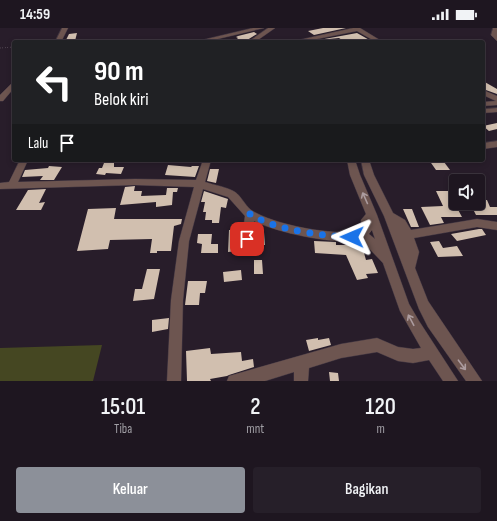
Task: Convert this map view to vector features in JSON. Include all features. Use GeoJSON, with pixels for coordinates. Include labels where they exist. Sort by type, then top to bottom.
{"type":"FeatureCollection","features":[{"type":"Feature","properties":{"kind":"street"},"geometry":{"type":"LineString","coordinates":[[59,40],[66,28]]}},
{"type":"Feature","properties":{"kind":"street"},"geometry":{"type":"LineString","coordinates":[[205,40],[261,28]]}},
{"type":"Feature","properties":{"kind":"street"},"geometry":{"type":"LineString","coordinates":[[254,40],[272,28]]}},
{"type":"Feature","properties":{"kind":"street"},"geometry":{"type":"LineString","coordinates":[[302,40],[357,28],[377,40]]}},
{"type":"Feature","properties":{"kind":"street"},"geometry":{"type":"LineString","coordinates":[[494,29],[494,35],[497,39]]}},
{"type":"Feature","properties":{"kind":"street"},"geometry":{"type":"LineString","coordinates":[[0,99],[12,86]]}},
{"type":"Feature","properties":{"kind":"street"},"geometry":{"type":"LineString","coordinates":[[485,93],[497,99]]}},
{"type":"Feature","properties":{"kind":"street"},"geometry":{"type":"LineString","coordinates":[[485,93],[489,99],[485,102]]}},
{"type":"Feature","properties":{"kind":"street"},"geometry":{"type":"LineString","coordinates":[[485,104],[497,103]]}},
{"type":"Feature","properties":{"kind":"street"},"geometry":{"type":"LineString","coordinates":[[485,111],[497,110]]}},
{"type":"Feature","properties":{"kind":"street"},"geometry":{"type":"LineString","coordinates":[[485,146],[497,144]]}},
{"type":"Feature","properties":{"kind":"street"},"geometry":{"type":"LineString","coordinates":[[12,185],[23,162]]}},
{"type":"Feature","properties":{"kind":"street"},"geometry":{"type":"LineString","coordinates":[[174,381],[177,300],[184,241],[206,162]]}},
{"type":"Feature","properties":{"kind":"street"},"geometry":{"type":"LineString","coordinates":[[352,162],[355,175],[372,215],[404,307],[451,381]]}},
{"type":"Feature","properties":{"kind":"street"},"geometry":{"type":"LineString","coordinates":[[366,162],[369,175],[389,216],[423,305],[432,322],[475,381]]}},
{"type":"Feature","properties":{"kind":"street"},"geometry":{"type":"LineString","coordinates":[[0,186],[135,182],[199,184],[232,194],[250,214],[266,222],[320,235],[352,237],[363,235],[367,229],[366,220],[372,215]]}},
{"type":"Feature","properties":{"kind":"street"},"geometry":{"type":"LineString","coordinates":[[247,239],[250,214]]}},
{"type":"Feature","properties":{"kind":"street"},"geometry":{"type":"LineString","coordinates":[[389,216],[401,223],[409,235],[409,242],[413,252],[409,267]]}},
{"type":"Feature","properties":{"kind":"street"},"geometry":{"type":"LineString","coordinates":[[409,235],[477,223],[497,226]]}},
{"type":"Feature","properties":{"kind":"street"},"geometry":{"type":"LineString","coordinates":[[363,235],[372,242],[377,251],[388,262]]}},
{"type":"Feature","properties":{"kind":"street"},"geometry":{"type":"LineString","coordinates":[[234,381],[302,364],[341,352],[376,345],[398,354],[413,356],[432,353]]}},
{"type":"Feature","properties":{"kind":"street"},"geometry":{"type":"LineString","coordinates":[[301,381],[302,364]]}},
{"type":"Feature","properties":{"kind":"path"},"geometry":{"type":"LineString","coordinates":[[0,48],[12,47]]}},
{"type":"Feature","properties":{"kind":"green space"},"geometry":{"type":"Polygon","coordinates":[[[102,345],[93,381],[0,381],[0,348],[102,345]]]}},
{"type":"Feature","properties":{"kind":"building"},"geometry":{"type":"Polygon","coordinates":[[[323,28],[346,28],[314,35],[308,31],[323,28]]]}},
{"type":"Feature","properties":{"kind":"building"},"geometry":{"type":"Polygon","coordinates":[[[254,32],[257,34],[247,40],[236,40],[238,38],[236,37],[254,32]]]}},
{"type":"Feature","properties":{"kind":"building"},"geometry":{"type":"Polygon","coordinates":[[[77,33],[75,40],[66,40],[69,34],[77,33]]]}},
{"type":"Feature","properties":{"kind":"building"},"geometry":{"type":"Polygon","coordinates":[[[357,33],[369,40],[342,40],[339,38],[319,40],[357,33]]]}},
{"type":"Feature","properties":{"kind":"building"},"geometry":{"type":"Polygon","coordinates":[[[485,82],[497,89],[497,94],[485,90],[485,82]]]}},
{"type":"Feature","properties":{"kind":"building"},"geometry":{"type":"Polygon","coordinates":[[[497,123],[497,129],[489,131],[485,128],[485,126],[497,123]]]}},
{"type":"Feature","properties":{"kind":"building"},"geometry":{"type":"Polygon","coordinates":[[[114,162],[114,167],[124,167],[121,174],[96,174],[99,168],[102,168],[104,163],[114,162]]]}},
{"type":"Feature","properties":{"kind":"building"},"geometry":{"type":"Polygon","coordinates":[[[430,162],[444,162],[450,170],[436,170],[430,162]]]}},
{"type":"Feature","properties":{"kind":"building"},"geometry":{"type":"Polygon","coordinates":[[[168,165],[191,167],[199,166],[195,177],[165,175],[168,165]]]}},
{"type":"Feature","properties":{"kind":"building"},"geometry":{"type":"Polygon","coordinates":[[[49,166],[62,167],[54,180],[40,180],[43,176],[22,177],[25,170],[48,168],[49,166]]]}},
{"type":"Feature","properties":{"kind":"building"},"geometry":{"type":"Polygon","coordinates":[[[210,169],[219,169],[216,183],[207,181],[210,169]]]}},
{"type":"Feature","properties":{"kind":"building"},"geometry":{"type":"Polygon","coordinates":[[[135,186],[134,191],[142,191],[141,196],[166,195],[167,188],[178,188],[177,192],[173,192],[172,205],[156,207],[156,202],[120,205],[125,187],[135,186]]]}},
{"type":"Feature","properties":{"kind":"building"},"geometry":{"type":"Polygon","coordinates":[[[46,189],[39,203],[45,202],[41,210],[16,210],[28,190],[46,189]]]}},
{"type":"Feature","properties":{"kind":"building"},"geometry":{"type":"Polygon","coordinates":[[[204,191],[228,199],[226,208],[221,207],[219,223],[212,223],[212,220],[205,220],[206,212],[203,212],[205,202],[201,202],[204,191]]]}},
{"type":"Feature","properties":{"kind":"building"},"geometry":{"type":"Polygon","coordinates":[[[436,191],[449,191],[449,210],[458,210],[462,217],[441,217],[444,223],[430,225],[421,207],[443,206],[436,191]]]}},
{"type":"Feature","properties":{"kind":"building"},"geometry":{"type":"Polygon","coordinates":[[[485,200],[487,200],[490,207],[497,207],[497,215],[476,215],[474,210],[485,210],[485,200]]]}},
{"type":"Feature","properties":{"kind":"building"},"geometry":{"type":"Polygon","coordinates":[[[116,208],[114,219],[182,219],[181,224],[174,226],[171,251],[157,251],[157,253],[150,253],[152,239],[110,240],[108,249],[77,251],[88,209],[116,208]]]}},
{"type":"Feature","properties":{"kind":"building"},"geometry":{"type":"Polygon","coordinates":[[[403,209],[412,209],[419,227],[411,227],[403,209]]]}},
{"type":"Feature","properties":{"kind":"building"},"geometry":{"type":"Polygon","coordinates":[[[482,229],[486,235],[457,241],[451,234],[482,229]]]}},
{"type":"Feature","properties":{"kind":"building"},"geometry":{"type":"Polygon","coordinates":[[[229,230],[237,230],[237,240],[235,240],[236,251],[228,252],[229,230]]]}},
{"type":"Feature","properties":{"kind":"building"},"geometry":{"type":"Polygon","coordinates":[[[257,232],[264,232],[265,245],[258,245],[257,232]]]}},
{"type":"Feature","properties":{"kind":"building"},"geometry":{"type":"Polygon","coordinates":[[[198,234],[212,234],[211,244],[218,244],[218,253],[201,253],[202,244],[197,243],[198,234]]]}},
{"type":"Feature","properties":{"kind":"building"},"geometry":{"type":"Polygon","coordinates":[[[314,241],[336,242],[336,245],[356,245],[356,242],[361,242],[366,260],[372,259],[378,273],[366,274],[368,278],[357,280],[346,255],[315,253],[314,241]]]}},
{"type":"Feature","properties":{"kind":"building"},"geometry":{"type":"Polygon","coordinates":[[[439,241],[443,248],[457,246],[463,256],[438,257],[430,242],[439,241]]]}},
{"type":"Feature","properties":{"kind":"building"},"geometry":{"type":"Polygon","coordinates":[[[254,260],[262,260],[263,274],[254,274],[254,260]]]}},
{"type":"Feature","properties":{"kind":"building"},"geometry":{"type":"Polygon","coordinates":[[[147,269],[160,269],[154,299],[133,301],[135,289],[142,289],[147,269]]]}},
{"type":"Feature","properties":{"kind":"building"},"geometry":{"type":"Polygon","coordinates":[[[241,270],[242,280],[224,282],[223,272],[241,270]]]}},
{"type":"Feature","properties":{"kind":"building"},"geometry":{"type":"Polygon","coordinates":[[[188,281],[207,281],[205,293],[200,293],[199,305],[185,305],[188,281]]]}},
{"type":"Feature","properties":{"kind":"building"},"geometry":{"type":"Polygon","coordinates":[[[169,318],[168,329],[152,332],[152,320],[169,318]]]}},
{"type":"Feature","properties":{"kind":"building"},"geometry":{"type":"Polygon","coordinates":[[[318,338],[318,340],[329,338],[331,345],[309,351],[306,340],[318,338]]]}},
{"type":"Feature","properties":{"kind":"building"},"geometry":{"type":"Polygon","coordinates":[[[210,348],[211,354],[241,352],[242,361],[253,359],[254,367],[227,376],[210,379],[211,381],[187,381],[186,351],[210,348]]]}},
{"type":"Feature","properties":{"kind":"building"},"geometry":{"type":"Polygon","coordinates":[[[329,372],[338,373],[339,381],[330,381],[329,372]]]}},
{"type":"Feature","properties":{"kind":"route"},"geometry":{"type":"LineString","coordinates":[[247,239],[250,214],[266,222],[320,235],[352,237]]}}]}
